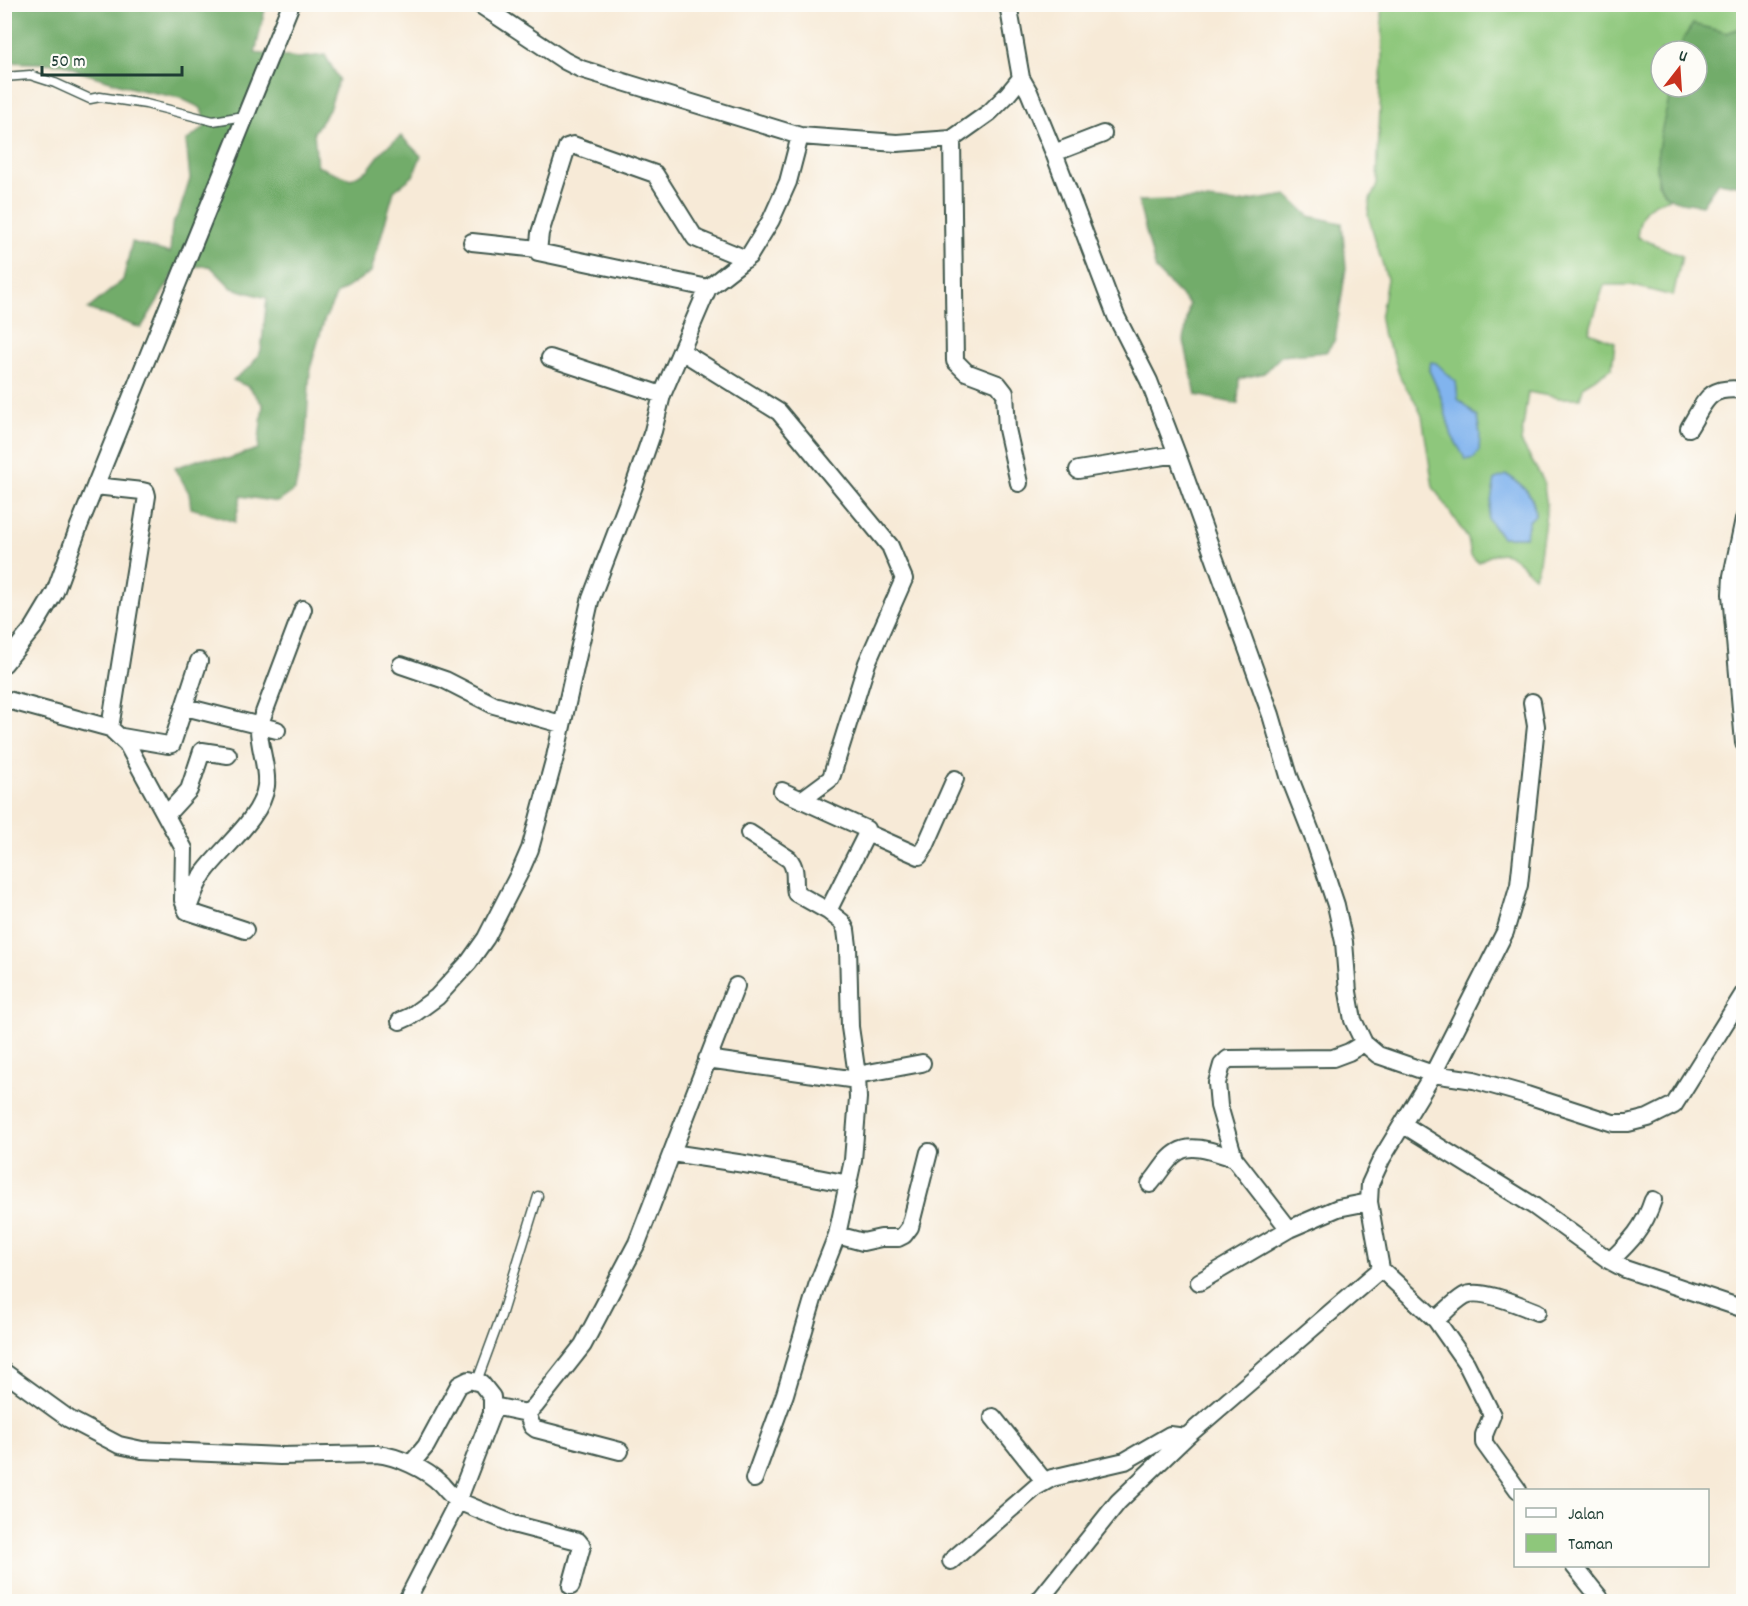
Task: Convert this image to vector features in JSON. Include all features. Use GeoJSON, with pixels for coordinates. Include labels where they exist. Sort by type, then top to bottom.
{"type":"FeatureCollection","features":[{"type":"Feature","properties":{"kind":"street"},"geometry":{"type":"LineString","coordinates":[[4,664],[37,623],[55,592],[95,486],[291,4]]}},
{"type":"Feature","properties":{"kind":"street"},"geometry":{"type":"LineString","coordinates":[[479,4],[538,45],[581,69],[800,136],[897,144],[952,139],[990,112],[1021,78]]}},
{"type":"Feature","properties":{"kind":"street"},"geometry":{"type":"LineString","coordinates":[[1008,4],[1021,78],[1054,153],[1116,316],[1149,381],[1177,454],[1336,905],[1344,942],[1353,1020],[1364,1043],[1378,1055],[1433,1074],[1484,1083],[1613,1123],[1628,1123],[1648,1118],[1674,1105],[1743,993]]}},
{"type":"Feature","properties":{"kind":"street"},"geometry":{"type":"LineString","coordinates":[[1054,153],[1104,134]]}},
{"type":"Feature","properties":{"kind":"street"},"geometry":{"type":"LineString","coordinates":[[400,1021],[411,1016],[436,997],[469,962],[486,938],[513,888],[530,849],[555,757],[590,601],[634,486],[653,431],[662,394],[708,288],[746,259],[778,207],[788,182],[800,136]]}},
{"type":"Feature","properties":{"kind":"street"},"geometry":{"type":"LineString","coordinates":[[952,139],[955,361],[966,372],[998,384],[1005,393],[1006,429],[1019,483]]}},
{"type":"Feature","properties":{"kind":"street"},"geometry":{"type":"LineString","coordinates":[[538,249],[540,233],[558,172],[565,151],[570,145],[655,174],[694,238],[746,259]]}},
{"type":"Feature","properties":{"kind":"street"},"geometry":{"type":"LineString","coordinates":[[472,242],[538,249],[538,252],[708,288]]}},
{"type":"Feature","properties":{"kind":"street"},"geometry":{"type":"LineString","coordinates":[[681,351],[779,412],[890,546],[904,579],[867,663],[832,775],[830,779],[803,799]]}},
{"type":"Feature","properties":{"kind":"street"},"geometry":{"type":"LineString","coordinates":[[550,358],[662,394]]}},
{"type":"Feature","properties":{"kind":"street"},"geometry":{"type":"LineString","coordinates":[[1689,428],[1709,396],[1720,389],[1743,390]]}},
{"type":"Feature","properties":{"kind":"street"},"geometry":{"type":"LineString","coordinates":[[1078,470],[1177,454]]}},
{"type":"Feature","properties":{"kind":"street"},"geometry":{"type":"LineString","coordinates":[[95,486],[146,492],[147,496],[116,733]]}},
{"type":"Feature","properties":{"kind":"street"},"geometry":{"type":"LineString","coordinates":[[1743,519],[1732,576],[1731,594],[1743,743]]}},
{"type":"Feature","properties":{"kind":"street"},"geometry":{"type":"LineString","coordinates":[[187,912],[198,883],[205,872],[254,814],[263,798],[266,777],[259,742],[259,726],[303,609]]}},
{"type":"Feature","properties":{"kind":"street"},"geometry":{"type":"LineString","coordinates":[[4,699],[116,733],[168,745],[172,744],[199,661]]}},
{"type":"Feature","properties":{"kind":"street"},"geometry":{"type":"LineString","coordinates":[[402,664],[445,680],[494,705],[561,724]]}},
{"type":"Feature","properties":{"kind":"street"},"geometry":{"type":"LineString","coordinates":[[1517,1489],[1484,1443],[1484,1435],[1492,1415],[1466,1363],[1436,1320],[1381,1269],[1369,1202],[1370,1184],[1382,1158],[1433,1074],[1505,932],[1519,885],[1536,726],[1532,702]]}},
{"type":"Feature","properties":{"kind":"street"},"geometry":{"type":"LineString","coordinates":[[185,707],[277,730]]}},
{"type":"Feature","properties":{"kind":"street"},"geometry":{"type":"LineString","coordinates":[[116,733],[128,744],[184,849],[183,900],[187,912]]}},
{"type":"Feature","properties":{"kind":"street"},"geometry":{"type":"LineString","coordinates":[[167,814],[189,790],[202,751],[228,755]]}},
{"type":"Feature","properties":{"kind":"street"},"geometry":{"type":"LineString","coordinates":[[782,791],[919,856],[956,779]]}},
{"type":"Feature","properties":{"kind":"street"},"geometry":{"type":"LineString","coordinates":[[749,833],[789,859],[794,864],[796,893],[828,910],[842,922],[846,930],[850,1027],[857,1077],[858,1110],[849,1184],[837,1235],[817,1286],[785,1394],[754,1479]]}},
{"type":"Feature","properties":{"kind":"street"},"geometry":{"type":"LineString","coordinates":[[828,910],[867,833]]}},
{"type":"Feature","properties":{"kind":"street"},"geometry":{"type":"LineString","coordinates":[[187,912],[245,930]]}},
{"type":"Feature","properties":{"kind":"street"},"geometry":{"type":"LineString","coordinates":[[527,1413],[584,1345],[640,1237],[736,986]]}},
{"type":"Feature","properties":{"kind":"street"},"geometry":{"type":"LineString","coordinates":[[1289,1229],[1234,1158],[1219,1106],[1217,1083],[1222,1065],[1235,1058],[1333,1058],[1364,1043]]}},
{"type":"Feature","properties":{"kind":"street"},"geometry":{"type":"LineString","coordinates":[[707,1059],[857,1077],[922,1063]]}},
{"type":"Feature","properties":{"kind":"street"},"geometry":{"type":"LineString","coordinates":[[1404,1125],[1534,1206],[1610,1261],[1625,1269],[1743,1309]]}},
{"type":"Feature","properties":{"kind":"street"},"geometry":{"type":"LineString","coordinates":[[1150,1184],[1171,1158],[1184,1149],[1198,1149],[1234,1158]]}},
{"type":"Feature","properties":{"kind":"street"},"geometry":{"type":"LineString","coordinates":[[837,1235],[863,1242],[881,1238],[898,1239],[904,1235],[910,1227],[929,1152]]}},
{"type":"Feature","properties":{"kind":"street"},"geometry":{"type":"LineString","coordinates":[[672,1153],[751,1165],[849,1184]]}},
{"type":"Feature","properties":{"kind":"street"},"geometry":{"type":"LineString","coordinates":[[1610,1261],[1640,1230],[1653,1200]]}},
{"type":"Feature","properties":{"kind":"street"},"geometry":{"type":"LineString","coordinates":[[1199,1282],[1289,1229],[1338,1208],[1369,1202]]}},
{"type":"Feature","properties":{"kind":"street"},"geometry":{"type":"LineString","coordinates":[[1038,1602],[1118,1502],[1186,1437],[1381,1269]]}},
{"type":"Feature","properties":{"kind":"street"},"geometry":{"type":"LineString","coordinates":[[1436,1320],[1465,1295],[1471,1293],[1511,1302],[1537,1312]]}},
{"type":"Feature","properties":{"kind":"street"},"geometry":{"type":"LineString","coordinates":[[4,1372],[69,1419],[119,1445],[142,1450],[280,1456],[376,1454],[387,1455],[411,1464],[441,1484],[447,1493],[458,1501],[513,1524],[578,1541],[582,1546],[582,1552],[571,1586]]}},
{"type":"Feature","properties":{"kind":"street"},"geometry":{"type":"LineString","coordinates":[[406,1602],[458,1501],[492,1413],[492,1397],[488,1389],[477,1381],[466,1380],[459,1385],[426,1446],[411,1464]]}},
{"type":"Feature","properties":{"kind":"street"},"geometry":{"type":"LineString","coordinates":[[493,1406],[527,1413]]}},
{"type":"Feature","properties":{"kind":"street"},"geometry":{"type":"LineString","coordinates":[[527,1413],[532,1426],[536,1429],[620,1451]]}},
{"type":"Feature","properties":{"kind":"street"},"geometry":{"type":"LineString","coordinates":[[993,1417],[1045,1482]]}},
{"type":"Feature","properties":{"kind":"street"},"geometry":{"type":"LineString","coordinates":[[951,1561],[1036,1487],[1052,1478],[1098,1465],[1125,1461],[1170,1436],[1186,1437]]}},
{"type":"Feature","properties":{"kind":"street"},"geometry":{"type":"LineString","coordinates":[[1575,1567],[1603,1602]]}},
{"type":"Feature","properties":{"kind":"lane"},"geometry":{"type":"LineString","coordinates":[[4,77],[30,75],[55,83],[90,99],[100,97],[146,104],[213,121],[244,116]]}},
{"type":"Feature","properties":{"kind":"lane"},"geometry":{"type":"LineString","coordinates":[[477,1381],[501,1316],[538,1196]]}},
{"type":"Feature","properties":{"kind":"green space"},"geometry":{"type":"Polygon","coordinates":[[[5,5],[266,5],[255,53],[298,58],[325,55],[339,79],[329,110],[314,132],[317,166],[351,179],[368,170],[383,150],[401,136],[421,156],[413,176],[394,191],[371,272],[337,294],[324,321],[310,369],[306,436],[295,490],[278,502],[241,496],[235,522],[191,508],[189,493],[175,468],[203,458],[227,459],[258,449],[263,405],[249,387],[233,380],[251,366],[261,351],[267,298],[232,288],[210,266],[178,267],[141,328],[88,309],[123,280],[132,242],[170,253],[172,225],[180,210],[190,179],[186,141],[206,126],[201,108],[180,98],[135,89],[81,72],[64,64],[5,62],[5,5]]]}},
{"type":"Feature","properties":{"kind":"green space"},"geometry":{"type":"Polygon","coordinates":[[[1381,5],[1743,5],[1743,27],[1727,33],[1693,24],[1683,39],[1649,39],[1649,99],[1669,99],[1657,156],[1658,184],[1670,198],[1655,203],[1645,211],[1637,237],[1682,256],[1673,296],[1630,285],[1604,285],[1589,332],[1615,342],[1612,368],[1584,385],[1580,398],[1559,398],[1528,392],[1521,442],[1543,480],[1547,506],[1538,569],[1534,576],[1514,558],[1503,553],[1478,562],[1471,556],[1468,539],[1433,487],[1422,416],[1401,380],[1392,351],[1383,337],[1380,319],[1387,279],[1368,215],[1370,200],[1377,185],[1382,56],[1381,5]],[[1429,370],[1440,394],[1452,436],[1477,417],[1458,399],[1456,382],[1429,370]],[[1507,476],[1488,519],[1502,537],[1525,537],[1529,521],[1535,514],[1533,501],[1518,483],[1507,476]]]}},
{"type":"Feature","properties":{"kind":"green space"},"geometry":{"type":"Polygon","coordinates":[[[1693,24],[1727,33],[1743,27],[1743,186],[1718,182],[1702,205],[1673,200],[1662,189],[1658,177],[1659,146],[1669,99],[1709,99],[1709,39],[1683,39],[1693,24]]]}},
{"type":"Feature","properties":{"kind":"green space"},"geometry":{"type":"Polygon","coordinates":[[[1287,195],[1309,216],[1342,223],[1346,268],[1335,340],[1326,352],[1281,356],[1264,373],[1239,379],[1238,404],[1196,395],[1184,341],[1189,304],[1156,270],[1138,201],[1197,199],[1237,203],[1287,195]]]}},
{"type":"Feature","properties":{"kind":"water"},"geometry":{"type":"Polygon","coordinates":[[[1431,362],[1436,363],[1456,382],[1458,399],[1477,417],[1480,434],[1479,451],[1474,458],[1466,460],[1452,436],[1440,394],[1429,370],[1431,362]]]}},
{"type":"Feature","properties":{"kind":"water"},"geometry":{"type":"Polygon","coordinates":[[[1507,475],[1523,487],[1533,502],[1535,515],[1529,521],[1525,537],[1502,537],[1488,519],[1495,479],[1507,475]]]}}]}
